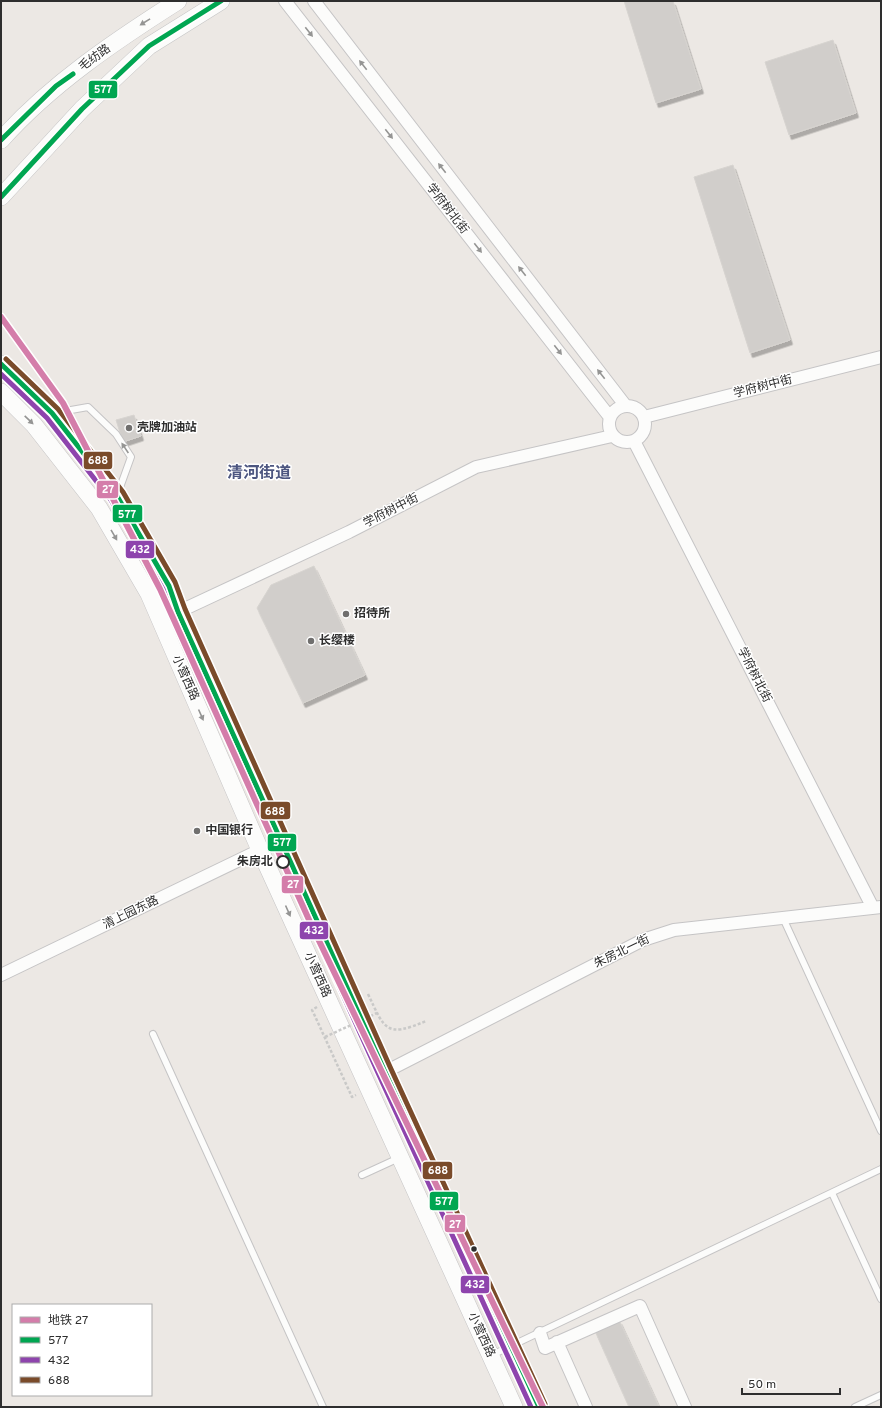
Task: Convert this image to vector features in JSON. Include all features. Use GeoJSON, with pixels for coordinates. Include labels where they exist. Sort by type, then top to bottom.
{"type":"FeatureCollection","features":[{"type":"Feature","properties":{"kind":"main road","name":"毛纺路"},"geometry":{"type":"LineString","coordinates":[[1,140],[56,86],[138,27],[178,1]]}},
{"type":"Feature","properties":{"kind":"main road"},"geometry":{"type":"LineString","coordinates":[[1,197],[82,109],[149,46],[221,1]]}},
{"type":"Feature","properties":{"kind":"main road","name":"小营西路"},"geometry":{"type":"LineString","coordinates":[[1,364],[52,413],[117,496],[169,586],[178,612],[385,1072],[539,1407]]}},
{"type":"Feature","properties":{"kind":"main road","name":"小营西路"},"geometry":{"type":"LineString","coordinates":[[1,392],[34,424],[99,508],[149,594],[260,850],[514,1407]]}},
{"type":"Feature","properties":{"kind":"street","name":"学府树北街"},"geometry":{"type":"LineString","coordinates":[[285,1],[609,416]]}},
{"type":"Feature","properties":{"kind":"street","name":"学府树北街"},"geometry":{"type":"LineString","coordinates":[[314,1],[625,405]]}},
{"type":"Feature","properties":{"kind":"street","name":"学府树中街"},"geometry":{"type":"LineString","coordinates":[[644,417],[881,356]]}},
{"type":"Feature","properties":{"kind":"street"},"geometry":{"type":"LineString","coordinates":[[625,405],[639,409],[644,417],[645,426],[643,434],[634,441],[623,442],[612,436],[608,426],[609,416],[615,409],[625,405]]}},
{"type":"Feature","properties":{"kind":"street","name":"学府树中街"},"geometry":{"type":"LineString","coordinates":[[178,612],[350,532],[476,467],[612,436]]}},
{"type":"Feature","properties":{"kind":"street","name":"学府树北街"},"geometry":{"type":"LineString","coordinates":[[634,441],[877,908]]}},
{"type":"Feature","properties":{"kind":"street","name":"清上园东路"},"geometry":{"type":"LineString","coordinates":[[1,975],[260,850]]}},
{"type":"Feature","properties":{"kind":"street","name":"朱房北一街"},"geometry":{"type":"LineString","coordinates":[[385,1072],[643,940],[674,930],[877,908]]}},
{"type":"Feature","properties":{"kind":"street"},"geometry":{"type":"LineString","coordinates":[[540,1333],[545,1348],[640,1306],[685,1407]]}},
{"type":"Feature","properties":{"kind":"street"},"geometry":{"type":"LineString","coordinates":[[557,1342],[586,1407]]}},
{"type":"Feature","properties":{"kind":"lane"},"geometry":{"type":"LineString","coordinates":[[52,413],[88,407],[116,434],[131,457],[117,496]]}},
{"type":"Feature","properties":{"kind":"lane"},"geometry":{"type":"LineString","coordinates":[[784,918],[881,1131]]}},
{"type":"Feature","properties":{"kind":"lane"},"geometry":{"type":"LineString","coordinates":[[153,1034],[323,1407]]}},
{"type":"Feature","properties":{"kind":"lane"},"geometry":{"type":"LineString","coordinates":[[362,1175],[400,1158]]}},
{"type":"Feature","properties":{"kind":"lane"},"geometry":{"type":"LineString","coordinates":[[491,1356],[881,1169]]}},
{"type":"Feature","properties":{"kind":"lane"},"geometry":{"type":"LineString","coordinates":[[832,1193],[881,1299]]}},
{"type":"Feature","properties":{"kind":"lane"},"geometry":{"type":"LineString","coordinates":[[855,1407],[881,1395]]}},
{"type":"Feature","properties":{"kind":"path"},"geometry":{"type":"LineString","coordinates":[[368,994],[381,1022],[394,1030],[400,1031],[426,1021]]}},
{"type":"Feature","properties":{"kind":"path"},"geometry":{"type":"LineString","coordinates":[[318,1007],[312,1010],[352,1097],[358,1094]]}},
{"type":"Feature","properties":{"kind":"path"},"geometry":{"type":"LineString","coordinates":[[325,1037],[377,1013]]}},
{"type":"Feature","properties":{"kind":"building"},"geometry":{"type":"Polygon","coordinates":[[[624,1],[673,1],[701,89],[656,103],[624,1]]]}},
{"type":"Feature","properties":{"kind":"building"},"geometry":{"type":"Polygon","coordinates":[[[833,40],[856,113],[789,135],[765,62],[833,40]]]}},
{"type":"Feature","properties":{"kind":"building"},"geometry":{"type":"Polygon","coordinates":[[[733,165],[790,340],[750,353],[694,177],[733,165]]]}},
{"type":"Feature","properties":{"kind":"building","name":"壳牌加油站"},"geometry":{"type":"Polygon","coordinates":[[[134,415],[141,436],[123,442],[116,420],[134,415]]]}},
{"type":"Feature","properties":{"kind":"building","name":"长缨楼"},"geometry":{"type":"Polygon","coordinates":[[[314,566],[365,675],[303,703],[257,608],[271,585],[314,566]]]}},
{"type":"Feature","properties":{"kind":"building"},"geometry":{"type":"Polygon","coordinates":[[[619,1320],[659,1407],[629,1407],[595,1331],[619,1320]]]}},
{"type":"Feature","properties":{"kind":"metro line","name":"27"},"geometry":{"type":"LineString","coordinates":[[1,317],[63,403],[160,589],[310,922],[543,1407]]}},
{"type":"Feature","properties":{"kind":"transit line","name":"577"},"geometry":{"type":"LineString","coordinates":[[1,197],[82,109],[149,46],[221,1]]}},
{"type":"Feature","properties":{"kind":"transit line","name":"577"},"geometry":{"type":"LineString","coordinates":[[1,140],[56,86],[73,74]]}},
{"type":"Feature","properties":{"kind":"transit line","name":"688"},"geometry":{"type":"LineString","coordinates":[[6,359],[58,409],[123,492],[175,582],[185,609],[391,1069],[545,1404]]}},
{"type":"Feature","properties":{"kind":"transit line","name":"577"},"geometry":{"type":"LineString","coordinates":[[1,364],[52,413],[117,496],[169,586],[178,612],[385,1072],[539,1407]]}},
{"type":"Feature","properties":{"kind":"transit line","name":"432"},"geometry":{"type":"LineString","coordinates":[[1,374],[47,418],[111,500],[163,589],[172,615],[379,1075],[531,1407]]}},
{"type":"Feature","properties":{"kind":"place","name":"壳牌加油站"},"geometry":{"type":"Point","coordinates":[129,428]}},
{"type":"Feature","properties":{"kind":"place","name":"招待所"},"geometry":{"type":"Point","coordinates":[346,614]}},
{"type":"Feature","properties":{"kind":"place","name":"长缨楼"},"geometry":{"type":"Point","coordinates":[311,641]}},
{"type":"Feature","properties":{"kind":"place","name":"中国银行"},"geometry":{"type":"Point","coordinates":[197,831]}},
{"type":"Feature","properties":{"kind":"place","name":"朱房北"},"geometry":{"type":"Point","coordinates":[283,862]}},
{"type":"Feature","properties":{"kind":"district","name":"清河街道"},"geometry":{"type":"Point","coordinates":[259,474]}}]}
